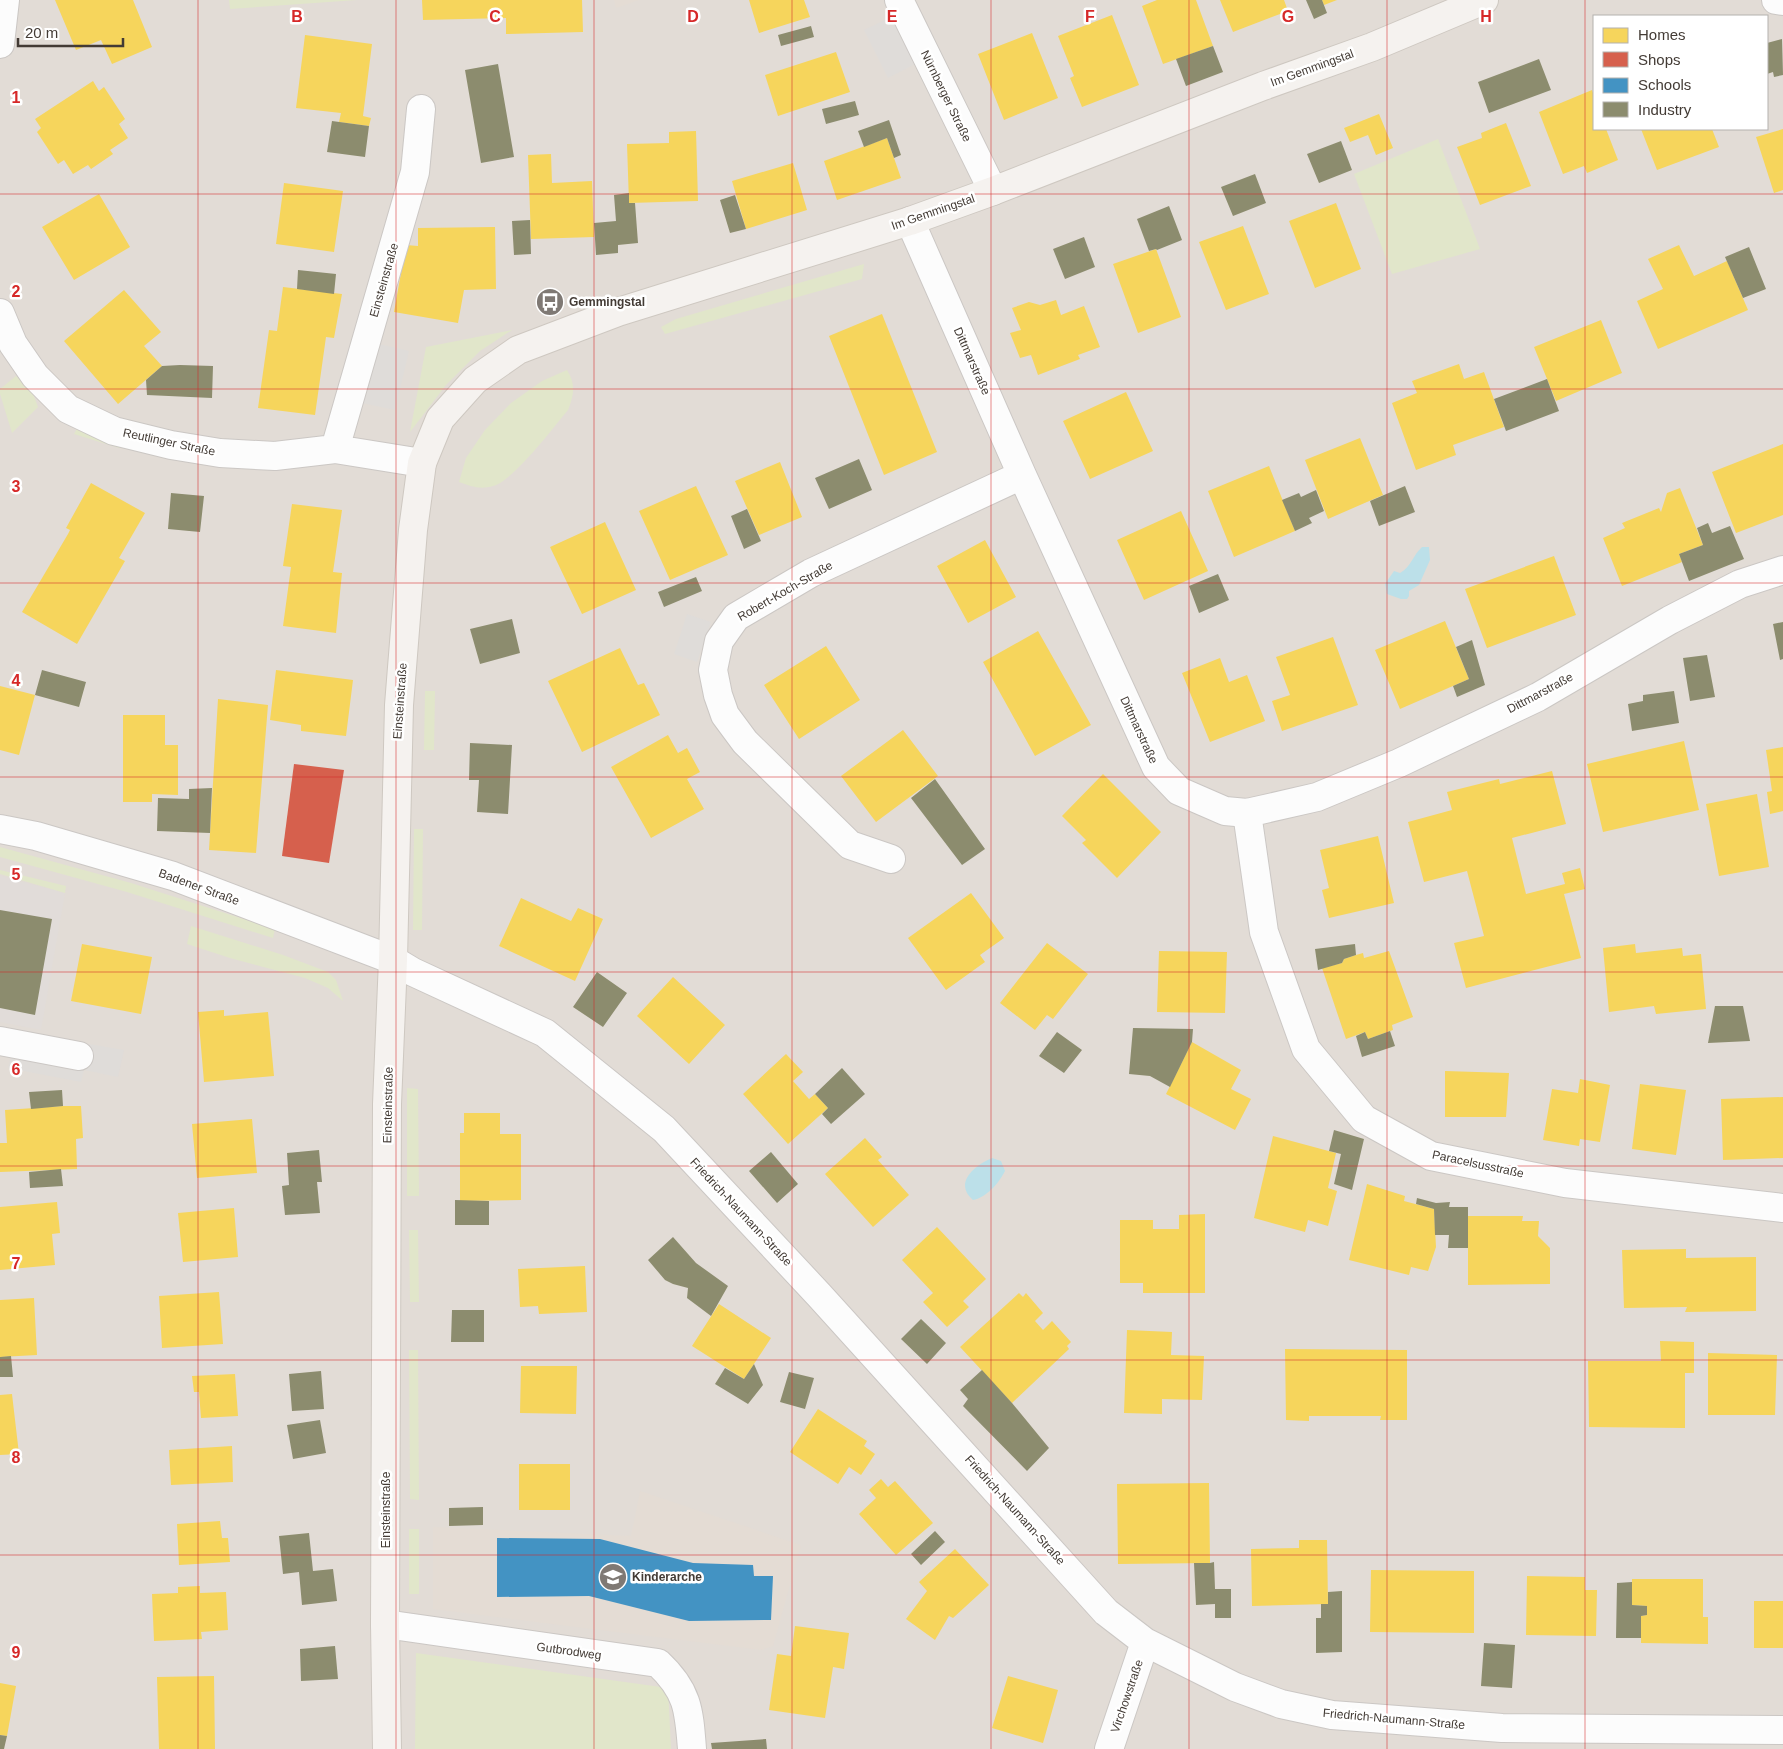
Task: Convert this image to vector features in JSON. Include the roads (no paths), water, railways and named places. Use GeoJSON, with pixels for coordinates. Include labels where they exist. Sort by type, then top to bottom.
{"type":"FeatureCollection","features":[{"type":"Feature","properties":{"kind":"street"},"geometry":{"type":"LineString","coordinates":[[0,44],[5,0]]}},
{"type":"Feature","properties":{"kind":"street","name":"Nürnberger Straße"},"geometry":{"type":"LineString","coordinates":[[898,0],[993,191]]}},
{"type":"Feature","properties":{"kind":"street","name":"Im Gemmingstal"},"geometry":{"type":"LineString","coordinates":[[422,463],[440,419],[475,380],[518,350],[618,312],[910,221],[993,191],[1263,86],[1372,47],[1484,0]]}},
{"type":"Feature","properties":{"kind":"street"},"geometry":{"type":"LineString","coordinates":[[1776,0],[1783,1]]}},
{"type":"Feature","properties":{"kind":"street","name":"Einsteinstraße"},"geometry":{"type":"LineString","coordinates":[[335,449],[415,172],[421,109]]}},
{"type":"Feature","properties":{"kind":"street","name":"Dittmarstraße"},"geometry":{"type":"LineString","coordinates":[[910,221],[1022,475],[1156,767],[1179,791],[1226,811],[1247,813],[1317,797],[1399,763],[1538,697],[1670,620],[1740,584],[1783,570]]}},
{"type":"Feature","properties":{"kind":"street","name":"Reutlinger Straße"},"geometry":{"type":"LineString","coordinates":[[0,313],[13,344],[35,376],[68,409],[114,431],[171,446],[220,453],[275,456],[335,449],[422,463]]}},
{"type":"Feature","properties":{"kind":"street","name":"Einsteinstraße"},"geometry":{"type":"LineString","coordinates":[[387,1749],[385,1624],[387,1104],[393,960],[399,704],[413,530],[422,463]]}},
{"type":"Feature","properties":{"kind":"street","name":"Robert-Koch-Straße"},"geometry":{"type":"LineString","coordinates":[[891,859],[850,845],[745,742],[725,716],[718,695],[713,670],[719,641],[736,617],[811,573],[1022,475]]}},
{"type":"Feature","properties":{"kind":"street","name":"Paracelsusstraße"},"geometry":{"type":"LineString","coordinates":[[1247,813],[1264,932],[1306,1049],[1364,1119],[1431,1156],[1566,1183],[1783,1208]]}},
{"type":"Feature","properties":{"kind":"street","name":"Badener Straße"},"geometry":{"type":"LineString","coordinates":[[0,829],[36,836],[173,876],[393,960]]}},
{"type":"Feature","properties":{"kind":"street","name":"Friedrich-Naumann-Straße"},"geometry":{"type":"LineString","coordinates":[[393,960],[413,972],[545,1033],[664,1129],[819,1295],[1106,1612],[1145,1642],[1235,1687],[1281,1704],[1332,1715],[1502,1739],[1783,1730]]}},
{"type":"Feature","properties":{"kind":"street"},"geometry":{"type":"LineString","coordinates":[[0,1041],[78,1056]]}},
{"type":"Feature","properties":{"kind":"street","name":"Gutbrodweg"},"geometry":{"type":"LineString","coordinates":[[385,1624],[658,1663],[671,1675],[685,1698],[689,1712],[692,1749]]}},
{"type":"Feature","properties":{"kind":"street","name":"Virchowstraße"},"geometry":{"type":"LineString","coordinates":[[1109,1749],[1145,1642]]}},
{"type":"Feature","properties":{"kind":"water"},"geometry":{"type":"Polygon","coordinates":[[[1422,547],[1429,547],[1430,560],[1419,585],[1409,591],[1407,599],[1387,594],[1385,584],[1394,571],[1400,573],[1404,570],[1422,547]]]}},
{"type":"Feature","properties":{"kind":"water"},"geometry":{"type":"Polygon","coordinates":[[[992,1158],[1001,1161],[1005,1171],[992,1189],[978,1199],[973,1200],[967,1194],[966,1181],[973,1170],[992,1158]]]}},
{"type":"Feature","properties":{"kind":"place","name":"Gemmingstal"},"geometry":{"type":"Point","coordinates":[550,302]}},
{"type":"Feature","properties":{"kind":"place","name":"Kinderarche"},"geometry":{"type":"Point","coordinates":[613,1577]}}]}
